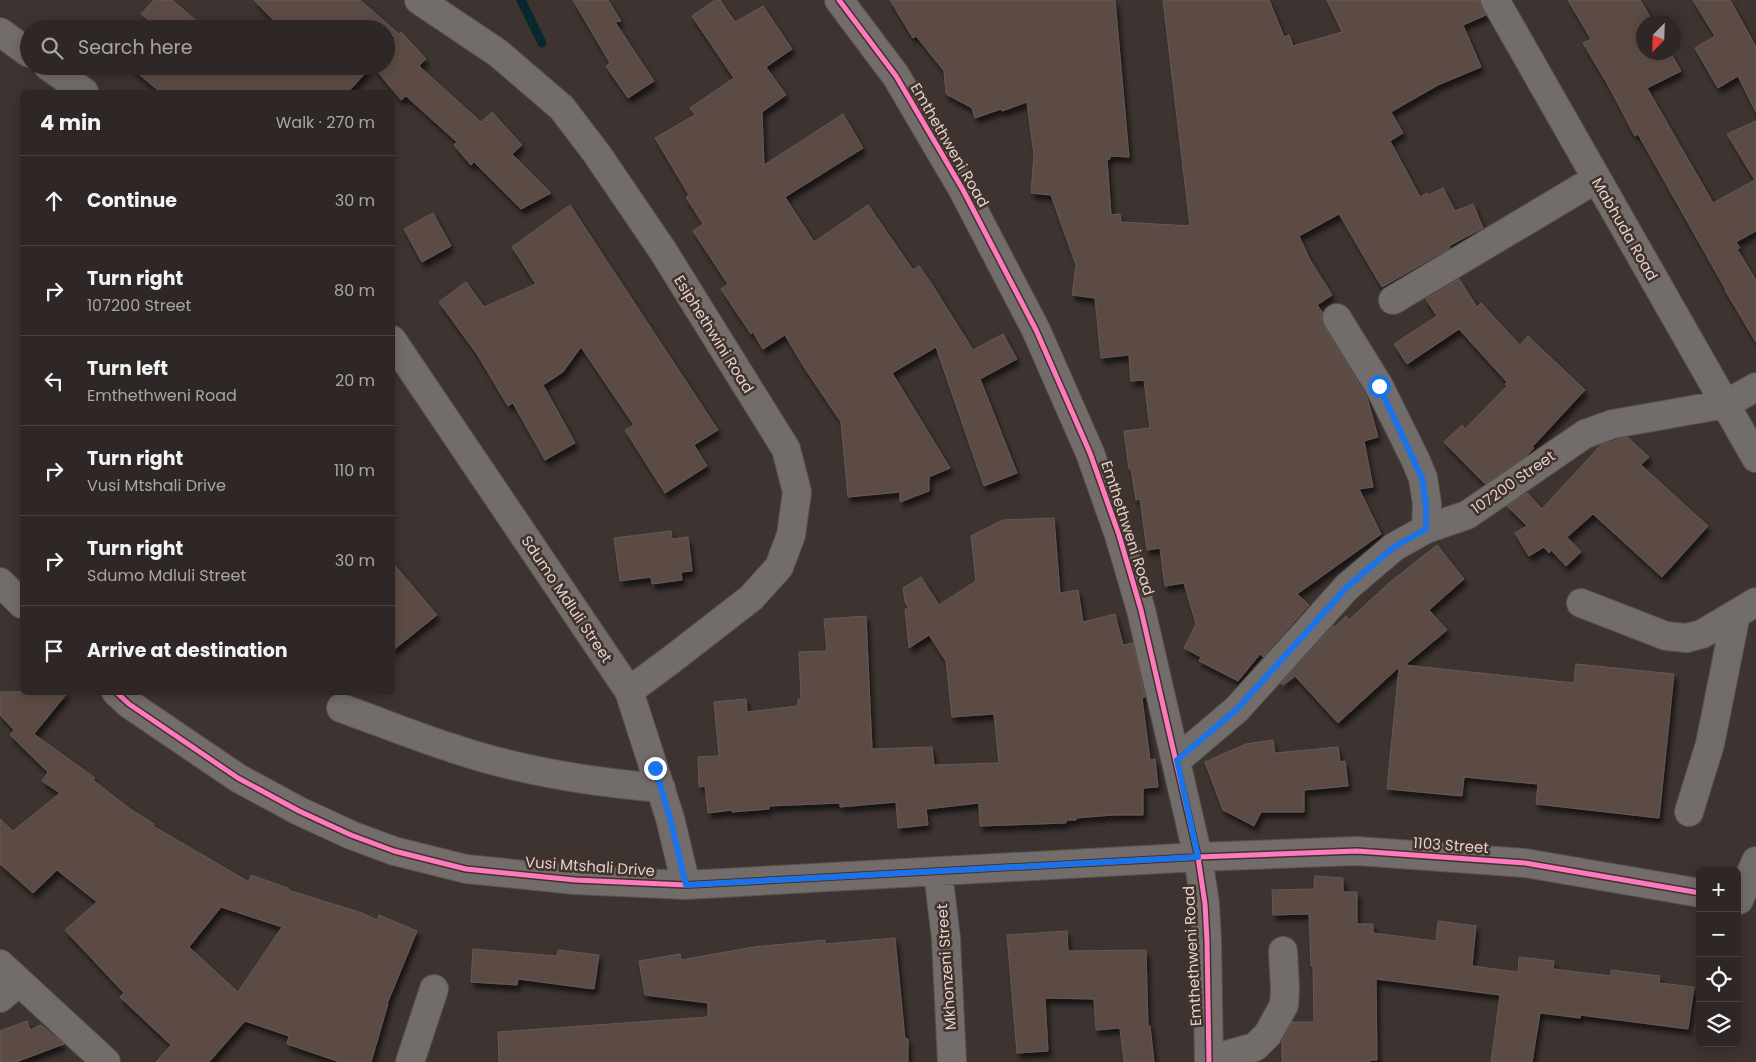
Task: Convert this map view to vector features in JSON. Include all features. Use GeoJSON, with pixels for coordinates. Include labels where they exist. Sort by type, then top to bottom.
{"type":"FeatureCollection","features":[{"type":"Feature","properties":{"kind":"street","name":"Esiphethwini Road"},"geometry":{"type":"LineString","coordinates":[[419,0],[498,53],[562,108],[597,154],[663,251],[786,449],[797,492],[792,535],[779,567],[751,598],[629,691]]}},
{"type":"Feature","properties":{"kind":"street","name":"Emthethweni Road"},"geometry":{"type":"LineString","coordinates":[[840,0],[896,76],[963,190],[1036,330],[1090,453],[1119,535],[1142,610],[1198,857],[1205,904],[1207,941],[1209,1061]]}},
{"type":"Feature","properties":{"kind":"street","name":"Mabhuda Road"},"geometry":{"type":"LineString","coordinates":[[1495,0],[1756,458]]}},
{"type":"Feature","properties":{"kind":"street"},"geometry":{"type":"LineString","coordinates":[[0,32],[20,46]]}},
{"type":"Feature","properties":{"kind":"street"},"geometry":{"type":"LineString","coordinates":[[60,75],[81,90]]}},
{"type":"Feature","properties":{"kind":"street"},"geometry":{"type":"LineString","coordinates":[[1394,300],[1596,179]]}},
{"type":"Feature","properties":{"kind":"street"},"geometry":{"type":"LineString","coordinates":[[1337,318],[1379,386],[1416,461],[1425,495],[1426,529]]}},
{"type":"Feature","properties":{"kind":"street","name":"Sdumo Mdluli Street"},"geometry":{"type":"LineString","coordinates":[[395,344],[629,691],[661,788],[686,885]]}},
{"type":"Feature","properties":{"kind":"street","name":"107200 Street"},"geometry":{"type":"LineString","coordinates":[[1177,760],[1237,709],[1347,587],[1394,547],[1426,529],[1466,515],[1584,434],[1613,424],[1726,404],[1756,387]]}},
{"type":"Feature","properties":{"kind":"street"},"geometry":{"type":"LineString","coordinates":[[0,582],[20,602]]}},
{"type":"Feature","properties":{"kind":"street"},"geometry":{"type":"LineString","coordinates":[[1581,604],[1666,636],[1687,638],[1702,634],[1746,608]]}},
{"type":"Feature","properties":{"kind":"street"},"geometry":{"type":"LineString","coordinates":[[1689,812],[1710,744],[1746,608]]}},
{"type":"Feature","properties":{"kind":"street","name":"Vusi Mtshali Drive"},"geometry":{"type":"LineString","coordinates":[[119,695],[129,704],[238,778],[316,819],[350,835],[394,851],[466,870],[576,880],[686,885],[1198,857]]}},
{"type":"Feature","properties":{"kind":"street"},"geometry":{"type":"LineString","coordinates":[[340,708],[453,749],[510,765],[572,778],[619,785],[661,788]]}},
{"type":"Feature","properties":{"kind":"street","name":"1103 Street"},"geometry":{"type":"LineString","coordinates":[[1198,857],[1357,851],[1451,856],[1525,863],[1696,892]]}},
{"type":"Feature","properties":{"kind":"street"},"geometry":{"type":"LineString","coordinates":[[1744,903],[1756,861]]}},
{"type":"Feature","properties":{"kind":"street","name":"Mkhonzeni Street"},"geometry":{"type":"LineString","coordinates":[[938,872],[946,939],[952,1062]]}},
{"type":"Feature","properties":{"kind":"street"},"geometry":{"type":"LineString","coordinates":[[1209,1061],[1256,1047],[1268,1034],[1284,1005],[1283,951]]}},
{"type":"Feature","properties":{"kind":"street"},"geometry":{"type":"LineString","coordinates":[[6,981],[106,1062]]}},
{"type":"Feature","properties":{"kind":"street"},"geometry":{"type":"LineString","coordinates":[[410,1062],[434,989]]}},
{"type":"Feature","properties":{"kind":"building"},"geometry":{"type":"Polygon","coordinates":[[[154,0],[172,0],[196,20],[148,20],[141,14],[154,0]]]}},
{"type":"Feature","properties":{"kind":"building"},"geometry":{"type":"Polygon","coordinates":[[[254,0],[360,0],[383,20],[273,20],[254,0]]]}},
{"type":"Feature","properties":{"kind":"building"},"geometry":{"type":"Polygon","coordinates":[[[573,0],[608,0],[621,21],[615,22],[654,81],[628,98],[606,66],[610,63],[573,0]]]}},
{"type":"Feature","properties":{"kind":"building"},"geometry":{"type":"Polygon","coordinates":[[[715,0],[720,0],[735,22],[763,6],[792,49],[766,67],[786,95],[762,112],[764,165],[843,114],[863,148],[785,197],[814,242],[868,205],[913,270],[919,266],[973,350],[1003,334],[1017,359],[980,379],[1017,473],[984,486],[936,347],[892,373],[950,468],[929,477],[929,491],[900,502],[900,492],[848,497],[841,422],[785,335],[763,349],[753,332],[751,334],[721,289],[728,284],[693,231],[703,224],[686,197],[689,195],[655,138],[695,115],[690,108],[734,78],[692,16],[715,0]]]}},
{"type":"Feature","properties":{"kind":"building"},"geometry":{"type":"Polygon","coordinates":[[[890,0],[1115,0],[1129,157],[1110,156],[1110,159],[1107,159],[1111,215],[1120,214],[1121,222],[1190,226],[1163,0],[1269,0],[1284,37],[1289,35],[1293,46],[1342,32],[1327,0],[1479,0],[1486,15],[1463,25],[1481,67],[1438,85],[1391,112],[1403,133],[1390,141],[1420,197],[1443,188],[1455,211],[1473,204],[1483,228],[1449,246],[1450,248],[1382,287],[1339,214],[1299,236],[1310,260],[1332,295],[1317,305],[1323,313],[1321,319],[1367,397],[1378,437],[1364,441],[1373,487],[1359,489],[1381,534],[1297,594],[1309,605],[1263,657],[1260,654],[1238,681],[1199,661],[1201,657],[1184,648],[1196,624],[1184,583],[1165,586],[1160,548],[1147,550],[1140,499],[1136,500],[1131,469],[1129,469],[1124,431],[1150,428],[1144,380],[1131,381],[1129,355],[1101,358],[1095,298],[1072,295],[1076,265],[1051,195],[1031,193],[1034,155],[1027,102],[975,118],[972,108],[946,94],[944,71],[916,36],[913,38],[890,0]]]}},
{"type":"Feature","properties":{"kind":"building"},"geometry":{"type":"Polygon","coordinates":[[[1568,0],[1640,0],[1649,15],[1636,15],[1636,60],[1675,60],[1681,71],[1647,88],[1713,203],[1755,180],[1727,134],[1756,121],[1756,231],[1736,242],[1740,248],[1737,249],[1756,280],[1756,342],[1638,134],[1635,136],[1583,43],[1591,39],[1568,0]]]}},
{"type":"Feature","properties":{"kind":"building"},"geometry":{"type":"Polygon","coordinates":[[[1693,0],[1730,0],[1756,47],[1756,112],[1738,76],[1718,88],[1695,48],[1715,36],[1693,0]]]}},
{"type":"Feature","properties":{"kind":"building"},"geometry":{"type":"Polygon","coordinates":[[[395,31],[399,34],[401,32],[426,59],[419,66],[481,122],[492,112],[522,145],[512,154],[551,193],[521,209],[474,162],[471,165],[454,145],[457,142],[406,96],[401,100],[395,90],[393,90],[380,75],[395,75],[395,31]]]}},
{"type":"Feature","properties":{"kind":"building"},"geometry":{"type":"Polygon","coordinates":[[[140,75],[364,75],[350,90],[158,90],[140,75]]]}},
{"type":"Feature","properties":{"kind":"building"},"geometry":{"type":"Polygon","coordinates":[[[570,205],[718,430],[694,445],[707,466],[665,493],[625,430],[634,425],[581,347],[563,372],[543,385],[575,443],[545,460],[513,403],[508,406],[477,354],[439,302],[466,282],[484,307],[536,284],[512,247],[570,205]]]}},
{"type":"Feature","properties":{"kind":"building"},"geometry":{"type":"Polygon","coordinates":[[[433,213],[451,246],[422,262],[404,229],[433,213]]]}},
{"type":"Feature","properties":{"kind":"building"},"geometry":{"type":"Polygon","coordinates":[[[1459,279],[1477,307],[1481,303],[1520,345],[1528,336],[1585,390],[1532,447],[1534,448],[1527,455],[1485,484],[1444,442],[1462,425],[1465,429],[1507,386],[1505,384],[1507,382],[1459,329],[1407,364],[1394,344],[1437,316],[1426,299],[1459,279]]]}},
{"type":"Feature","properties":{"kind":"building"},"geometry":{"type":"Polygon","coordinates":[[[1627,437],[1649,457],[1641,465],[1708,526],[1662,577],[1593,514],[1567,537],[1581,552],[1566,566],[1551,550],[1549,553],[1544,547],[1529,556],[1515,533],[1527,526],[1507,506],[1527,493],[1542,509],[1601,445],[1627,437]]]}},
{"type":"Feature","properties":{"kind":"building"},"geometry":{"type":"Polygon","coordinates":[[[1054,518],[1060,593],[1078,590],[1083,622],[1115,614],[1123,645],[1133,643],[1145,697],[1142,698],[1150,760],[1155,759],[1158,787],[1143,788],[1143,815],[1076,818],[1076,820],[1066,820],[1066,823],[980,826],[979,803],[926,809],[928,825],[898,828],[896,802],[840,807],[840,803],[769,806],[769,809],[708,813],[705,786],[699,787],[698,757],[719,756],[714,702],[746,699],[747,712],[798,706],[798,699],[801,699],[799,652],[827,651],[824,619],[866,616],[872,749],[932,747],[934,765],[999,763],[994,714],[952,717],[946,661],[929,635],[909,648],[905,609],[909,609],[905,602],[903,588],[921,577],[939,605],[976,581],[971,536],[1003,520],[1054,518]]]}},
{"type":"Feature","properties":{"kind":"building"},"geometry":{"type":"Polygon","coordinates":[[[671,531],[672,539],[688,537],[692,571],[681,572],[682,580],[652,584],[651,577],[620,581],[614,538],[671,531]]]}},
{"type":"Feature","properties":{"kind":"building"},"geometry":{"type":"Polygon","coordinates":[[[1437,545],[1464,579],[1429,610],[1447,630],[1405,665],[1574,683],[1576,664],[1674,674],[1659,818],[1536,804],[1538,784],[1464,777],[1462,796],[1387,789],[1399,667],[1338,723],[1295,676],[1283,685],[1281,683],[1333,626],[1335,627],[1346,616],[1349,620],[1389,583],[1437,545]]]}},
{"type":"Feature","properties":{"kind":"building"},"geometry":{"type":"Polygon","coordinates":[[[395,566],[437,615],[395,649],[395,566]]]}},
{"type":"Feature","properties":{"kind":"building"},"geometry":{"type":"Polygon","coordinates":[[[0,692],[20,692],[20,695],[66,695],[34,734],[95,778],[93,780],[129,808],[154,824],[153,826],[249,882],[251,875],[288,888],[288,890],[362,913],[377,920],[379,915],[417,931],[387,1004],[371,1062],[340,1062],[287,1044],[289,1036],[245,1021],[209,1062],[156,1062],[171,1045],[120,997],[124,993],[65,930],[97,902],[57,870],[33,893],[0,864],[0,819],[13,831],[60,793],[42,781],[48,772],[10,735],[14,730],[0,715],[0,692]],[[221,907],[189,947],[238,992],[282,927],[221,907]]]}},
{"type":"Feature","properties":{"kind":"building"},"geometry":{"type":"Polygon","coordinates":[[[1273,740],[1275,753],[1338,747],[1340,762],[1345,761],[1348,786],[1304,790],[1304,812],[1261,812],[1254,826],[1223,810],[1205,762],[1246,744],[1273,740]]]}},
{"type":"Feature","properties":{"kind":"building"},"geometry":{"type":"Polygon","coordinates":[[[1315,876],[1343,878],[1343,892],[1357,892],[1357,924],[1373,924],[1373,933],[1436,941],[1438,921],[1476,926],[1472,966],[1518,972],[1519,957],[1554,961],[1553,969],[1611,976],[1611,970],[1660,976],[1659,983],[1694,987],[1688,1029],[1580,1015],[1580,1018],[1540,1013],[1532,1062],[1491,1062],[1500,995],[1376,979],[1377,1060],[1370,1060],[1370,1062],[1282,1062],[1282,1042],[1292,1022],[1314,1022],[1313,966],[1311,966],[1309,914],[1273,915],[1272,890],[1314,889],[1315,876]]]}},
{"type":"Feature","properties":{"kind":"building"},"geometry":{"type":"Polygon","coordinates":[[[1067,931],[1068,951],[1146,950],[1148,1026],[1150,1026],[1154,1062],[1124,1062],[1120,1028],[1096,1030],[1094,999],[1045,998],[1048,1051],[1017,1053],[1007,935],[1067,931]]]}},
{"type":"Feature","properties":{"kind":"building"},"geometry":{"type":"Polygon","coordinates":[[[895,938],[905,1039],[908,1039],[908,1062],[499,1062],[498,1032],[708,1017],[708,1003],[645,995],[639,961],[680,954],[681,960],[754,947],[825,940],[825,944],[895,938]]]}},
{"type":"Feature","properties":{"kind":"building"},"geometry":{"type":"Polygon","coordinates":[[[473,949],[557,956],[558,950],[599,955],[594,989],[518,979],[517,985],[471,982],[473,949]]]}},
{"type":"Feature","properties":{"kind":"building"},"geometry":{"type":"Polygon","coordinates":[[[27,1021],[30,1030],[41,1025],[64,1044],[16,1062],[0,1062],[0,1031],[27,1021]]]}},
{"type":"Feature","properties":{"kind":"waterway"},"geometry":{"type":"LineString","coordinates":[[521,0],[542,43]]}},
{"type":"Feature","properties":{"kind":"cycle path"},"geometry":{"type":"LineString","coordinates":[[839,0],[896,76],[963,190],[1036,330],[1090,453],[1119,535],[1141,610],[1198,857],[1205,904],[1207,941],[1209,1062]]}},
{"type":"Feature","properties":{"kind":"cycle path"},"geometry":{"type":"LineString","coordinates":[[119,695],[129,704],[238,778],[299,811],[351,835],[394,851],[466,869],[575,880],[686,885],[1198,857],[1357,851],[1525,863],[1696,892]]}},
{"type":"Feature","properties":{"kind":"route"},"geometry":{"type":"LineString","coordinates":[[655,768],[670,818],[686,885],[1198,857],[1177,760],[1237,709],[1347,587],[1394,547],[1426,529],[1426,504],[1422,478],[1416,461],[1379,386]]}}]}
